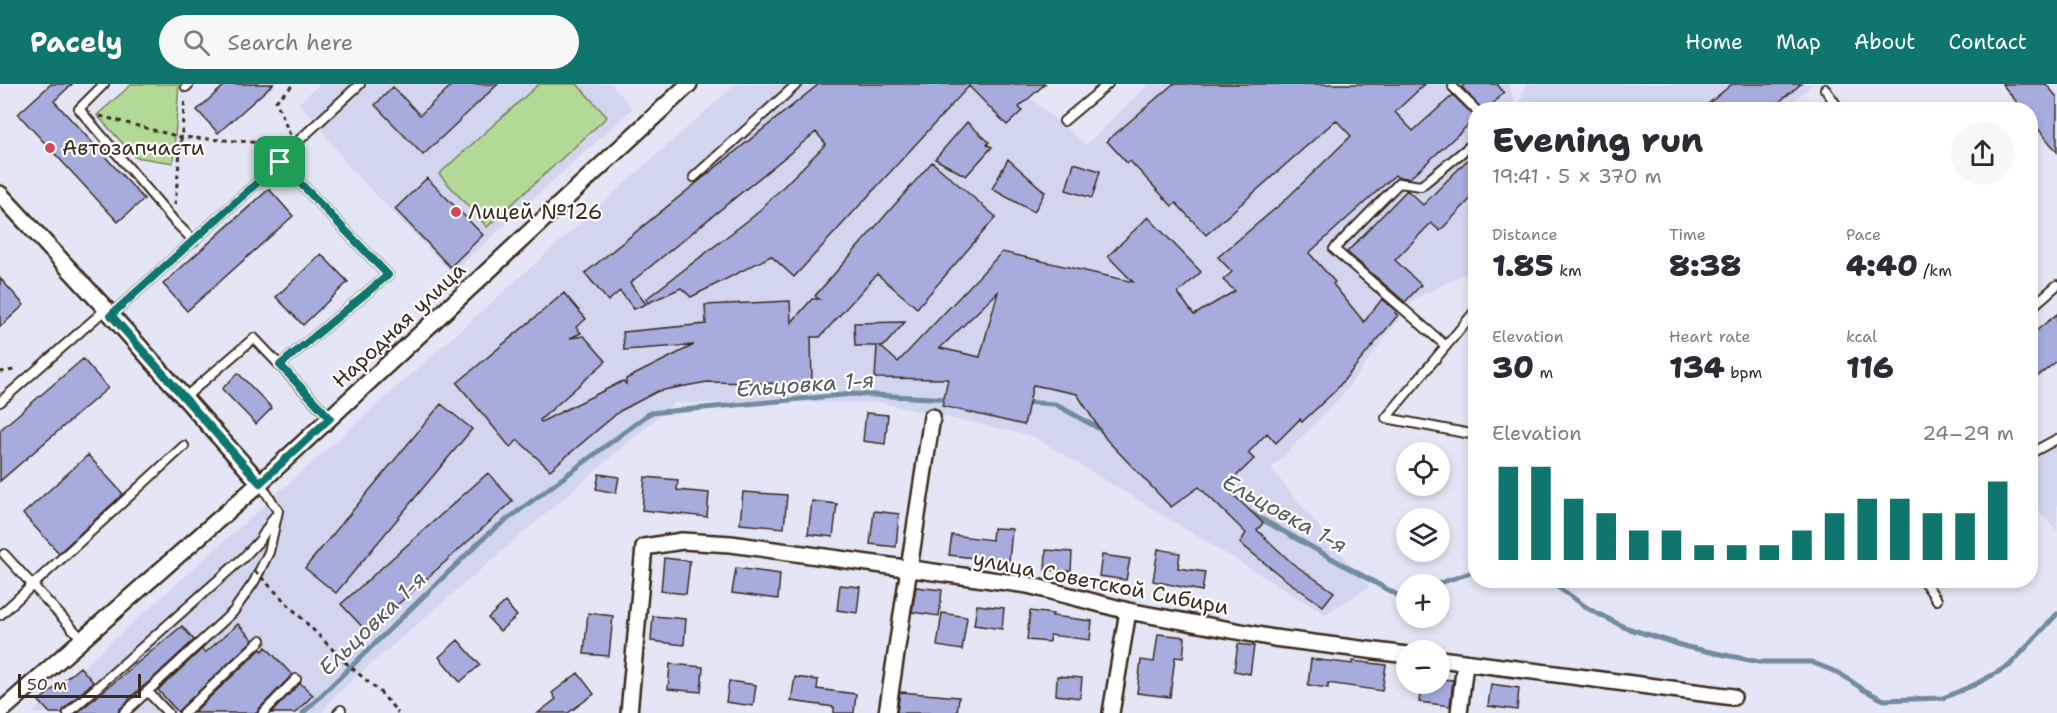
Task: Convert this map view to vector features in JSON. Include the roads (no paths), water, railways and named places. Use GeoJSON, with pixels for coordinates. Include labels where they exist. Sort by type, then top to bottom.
{"type":"FeatureCollection","features":[{"type":"Feature","properties":{"kind":"street","name":"Народная улица"},"geometry":{"type":"LineString","coordinates":[[0,712],[260,483],[689,84]]}},
{"type":"Feature","properties":{"kind":"street"},"geometry":{"type":"LineString","coordinates":[[0,194],[260,483]]}},
{"type":"Feature","properties":{"kind":"street"},"geometry":{"type":"LineString","coordinates":[[887,713],[932,417]]}},
{"type":"Feature","properties":{"kind":"street","name":"улица Советской Сибири"},"geometry":{"type":"LineString","coordinates":[[629,713],[644,547],[682,541],[731,544],[1028,585],[1128,611],[1274,638],[1396,654]]}},
{"type":"Feature","properties":{"kind":"street"},"geometry":{"type":"LineString","coordinates":[[1111,713],[1128,611]]}},
{"type":"Feature","properties":{"kind":"street"},"geometry":{"type":"LineString","coordinates":[[1450,661],[1733,697]]}},
{"type":"Feature","properties":{"kind":"street"},"geometry":{"type":"LineString","coordinates":[[1459,713],[1465,663]]}},
{"type":"Feature","properties":{"kind":"lane"},"geometry":{"type":"LineString","coordinates":[[104,84],[79,109],[174,221],[194,240]]}},
{"type":"Feature","properties":{"kind":"lane"},"geometry":{"type":"LineString","coordinates":[[0,402],[194,240],[280,162],[294,145],[360,84]]}},
{"type":"Feature","properties":{"kind":"lane"},"geometry":{"type":"LineString","coordinates":[[694,177],[797,84]]}},
{"type":"Feature","properties":{"kind":"lane"},"geometry":{"type":"LineString","coordinates":[[1064,121],[1108,84]]}},
{"type":"Feature","properties":{"kind":"lane"},"geometry":{"type":"LineString","coordinates":[[1453,87],[1468,102]]}},
{"type":"Feature","properties":{"kind":"lane"},"geometry":{"type":"LineString","coordinates":[[1825,89],[1834,102]]}},
{"type":"Feature","properties":{"kind":"lane"},"geometry":{"type":"LineString","coordinates":[[1446,346],[1334,249],[1399,183],[1420,186],[1468,147]]}},
{"type":"Feature","properties":{"kind":"lane"},"geometry":{"type":"LineString","coordinates":[[280,162],[388,275],[280,365]]}},
{"type":"Feature","properties":{"kind":"lane"},"geometry":{"type":"LineString","coordinates":[[2038,302],[2057,285]]}},
{"type":"Feature","properties":{"kind":"lane"},"geometry":{"type":"LineString","coordinates":[[1468,320],[1386,418],[1468,433]]}},
{"type":"Feature","properties":{"kind":"lane"},"geometry":{"type":"LineString","coordinates":[[184,398],[254,338],[330,418]]}},
{"type":"Feature","properties":{"kind":"lane"},"geometry":{"type":"LineString","coordinates":[[2038,449],[2057,439]]}},
{"type":"Feature","properties":{"kind":"lane"},"geometry":{"type":"LineString","coordinates":[[0,615],[184,446]]}},
{"type":"Feature","properties":{"kind":"lane"},"geometry":{"type":"LineString","coordinates":[[124,713],[234,612],[254,582],[269,552],[278,511],[260,483]]}},
{"type":"Feature","properties":{"kind":"lane"},"geometry":{"type":"LineString","coordinates":[[68,713],[243,558],[260,540],[278,511]]}},
{"type":"Feature","properties":{"kind":"lane"},"geometry":{"type":"LineString","coordinates":[[3,554],[82,639]]}},
{"type":"Feature","properties":{"kind":"lane"},"geometry":{"type":"LineString","coordinates":[[1929,588],[1937,600]]}},
{"type":"Feature","properties":{"kind":"lane"},"geometry":{"type":"LineString","coordinates":[[184,713],[261,640]]}},
{"type":"Feature","properties":{"kind":"lane"},"geometry":{"type":"LineString","coordinates":[[263,713],[296,679]]}},
{"type":"Feature","properties":{"kind":"lane"},"geometry":{"type":"LineString","coordinates":[[148,692],[168,713]]}},
{"type":"Feature","properties":{"kind":"waterway","name":"Ельцовка 1-я"},"geometry":{"type":"LineString","coordinates":[[303,713],[489,533],[650,413],[853,394],[950,399]]}},
{"type":"Feature","properties":{"kind":"waterway","name":"Ельцовка 1-я"},"geometry":{"type":"LineString","coordinates":[[1022,402],[1055,404],[1105,432]]}},
{"type":"Feature","properties":{"kind":"waterway","name":"Ельцовка 1-я"},"geometry":{"type":"LineString","coordinates":[[1249,512],[1396,594]]}},
{"type":"Feature","properties":{"kind":"waterway","name":"Ельцовка 1-я"},"geometry":{"type":"LineString","coordinates":[[1450,580],[1468,574]]}},
{"type":"Feature","properties":{"kind":"waterway","name":"Ельцовка 1-я"},"geometry":{"type":"LineString","coordinates":[[1559,588],[1589,609],[1624,627],[1687,647],[1759,662],[1811,662],[1839,673],[1884,700],[1943,698],[1974,685],[2009,666],[2057,614]]}},
{"type":"Feature","properties":{"kind":"place","name":"Автозапчасти"},"geometry":{"type":"Point","coordinates":[50,148]}},
{"type":"Feature","properties":{"kind":"place","name":"Лицей №126"},"geometry":{"type":"Point","coordinates":[456,212]}}]}
